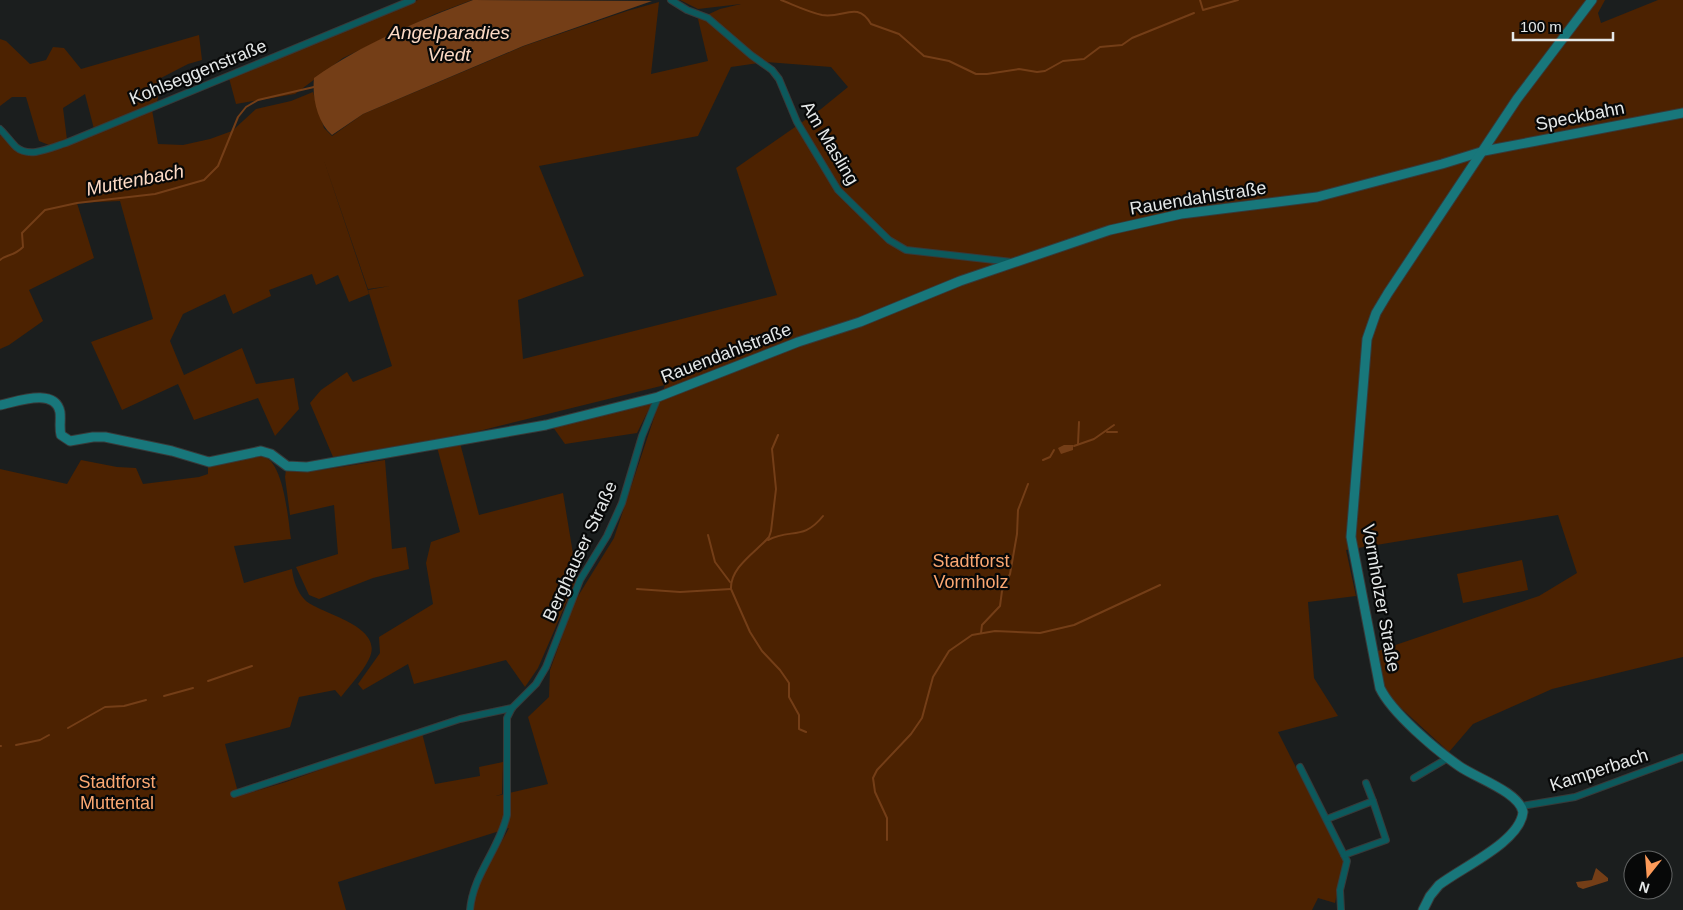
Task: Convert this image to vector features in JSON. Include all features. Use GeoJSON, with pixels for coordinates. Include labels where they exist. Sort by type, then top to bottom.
{"type":"FeatureCollection","features":[{"type":"Feature","properties":{"kind":"street","name":"Kohlseggenstraße"},"geometry":{"type":"LineString","coordinates":[[0,129],[17,147],[25,152],[38,151],[66,143],[412,0]]}},
{"type":"Feature","properties":{"kind":"street","name":"Am Masling"},"geometry":{"type":"LineString","coordinates":[[671,0],[687,10],[708,18],[750,55],[772,70],[778,79],[797,122],[838,190],[889,240],[906,250],[1018,263]]}},
{"type":"Feature","properties":{"kind":"street","name":"Vormholzer Straße"},"geometry":{"type":"LineString","coordinates":[[1522,806],[1517,800],[1448,758],[1394,708],[1380,688],[1350,537],[1351,517],[1366,352],[1374,320],[1388,292],[1517,99],[1592,0]]}},
{"type":"Feature","properties":{"kind":"street","name":"Speckbahn"},"geometry":{"type":"LineString","coordinates":[[1484,151],[1683,112]]}},
{"type":"Feature","properties":{"kind":"street","name":"Rauendahlstraße"},"geometry":{"type":"LineString","coordinates":[[0,405],[39,397],[51,400],[59,410],[61,435],[70,441],[93,437],[105,438],[172,451],[209,462],[261,451],[270,454],[288,466],[300,467],[546,425],[658,397],[798,342],[860,322],[960,281],[1018,263],[1102,233],[1181,214],[1317,197],[1484,151]]}},
{"type":"Feature","properties":{"kind":"street","name":"Berghauser Straße"},"geometry":{"type":"LineString","coordinates":[[512,708],[536,684],[546,667],[580,580],[607,536],[622,503],[642,436],[658,397]]}},
{"type":"Feature","properties":{"kind":"street"},"geometry":{"type":"LineString","coordinates":[[234,794],[460,719],[512,708]]}},
{"type":"Feature","properties":{"kind":"street"},"geometry":{"type":"LineString","coordinates":[[470,910],[478,877],[502,833],[505,823],[506,727],[507,718],[512,708]]}},
{"type":"Feature","properties":{"kind":"street","name":"Kamperbach"},"geometry":{"type":"LineString","coordinates":[[1522,806],[1575,797],[1683,757]]}},
{"type":"Feature","properties":{"kind":"street"},"geometry":{"type":"LineString","coordinates":[[1414,778],[1448,758]]}},
{"type":"Feature","properties":{"kind":"street"},"geometry":{"type":"LineString","coordinates":[[1300,767],[1327,819],[1347,865],[1340,890],[1341,910]]}},
{"type":"Feature","properties":{"kind":"street"},"geometry":{"type":"LineString","coordinates":[[1344,855],[1386,840],[1366,782]]}},
{"type":"Feature","properties":{"kind":"street"},"geometry":{"type":"LineString","coordinates":[[1327,819],[1373,801]]}},
{"type":"Feature","properties":{"kind":"street"},"geometry":{"type":"LineString","coordinates":[[1423,910],[1430,896],[1439,885],[1500,844],[1515,830],[1523,816],[1522,806]]}},
{"type":"Feature","properties":{"kind":"green space"},"geometry":{"type":"Polygon","coordinates":[[[418,0],[472,0],[435,14],[343,58],[295,94],[236,104],[229,78],[418,0]]]}},
{"type":"Feature","properties":{"kind":"green space","name":"Stadtforst Vormholz"},"geometry":{"type":"Polygon","coordinates":[[[680,0],[1605,0],[1598,13],[1601,23],[1658,0],[1683,0],[1683,657],[1552,689],[1473,724],[1449,752],[1390,698],[1381,678],[1375,652],[1539,596],[1577,573],[1558,515],[1346,550],[1356,596],[1308,602],[1314,678],[1338,716],[1278,732],[1344,862],[1335,903],[1318,898],[1312,910],[473,910],[477,887],[509,828],[338,882],[346,910],[0,910],[0,469],[67,484],[81,460],[117,467],[136,468],[143,484],[199,477],[208,474],[208,467],[248,457],[261,456],[269,459],[275,467],[284,491],[291,539],[234,546],[244,583],[292,569],[296,585],[305,600],[360,629],[368,637],[372,647],[366,664],[341,697],[335,690],[299,697],[290,727],[225,744],[239,796],[286,782],[422,733],[435,784],[480,776],[479,767],[503,762],[502,794],[496,796],[548,784],[528,717],[549,697],[550,670],[575,601],[614,538],[665,385],[467,434],[333,457],[310,403],[321,390],[347,372],[353,382],[392,366],[368,290],[390,286],[368,289],[323,158],[369,294],[349,302],[338,275],[316,285],[312,274],[269,290],[271,296],[233,314],[225,294],[183,314],[170,341],[184,375],[242,348],[256,384],[294,378],[299,409],[275,436],[258,398],[194,420],[178,384],[122,410],[91,342],[153,319],[120,201],[77,203],[94,258],[29,290],[43,321],[9,345],[0,349],[0,135],[27,156],[152,110],[158,144],[183,145],[210,139],[232,131],[256,109],[291,101],[313,92],[324,128],[332,136],[363,114],[524,46],[659,2],[651,74],[708,61],[698,19],[720,9],[741,4],[698,9],[680,0]],[[766,62],[731,67],[698,136],[539,166],[584,276],[518,300],[523,359],[777,295],[736,168],[821,109],[848,87],[831,67],[766,62]]]}},
{"type":"Feature","properties":{"kind":"green space"},"geometry":{"type":"Polygon","coordinates":[[[199,35],[202,60],[188,64],[161,78],[157,103],[94,129],[85,94],[63,108],[67,140],[49,145],[39,141],[26,97],[12,97],[0,106],[0,39],[6,41],[30,64],[46,60],[53,47],[64,48],[81,69],[199,35]]]}},
{"type":"Feature","properties":{"kind":"green space"},"geometry":{"type":"Polygon","coordinates":[[[652,403],[637,433],[565,444],[553,427],[652,403]]]}},
{"type":"Feature","properties":{"kind":"green space"},"geometry":{"type":"Polygon","coordinates":[[[460,443],[479,515],[563,493],[577,578],[538,668],[525,687],[506,660],[414,684],[408,664],[363,690],[358,684],[380,653],[379,637],[433,604],[426,563],[431,542],[460,532],[437,447],[460,443]]]}},
{"type":"Feature","properties":{"kind":"green space"},"geometry":{"type":"Polygon","coordinates":[[[385,460],[392,549],[406,547],[409,569],[373,578],[319,599],[309,595],[296,567],[338,554],[334,505],[290,515],[285,477],[286,470],[315,471],[385,460]]]}},
{"type":"Feature","properties":{"kind":"green space"},"geometry":{"type":"Polygon","coordinates":[[[1522,560],[1528,590],[1463,603],[1457,574],[1522,560]]]}},
{"type":"Feature","properties":{"kind":"water","name":"Angelparadies Viedt"},"geometry":{"type":"Polygon","coordinates":[[[473,0],[652,1],[523,46],[363,114],[332,135],[327,130],[319,116],[315,101],[314,78],[351,54],[371,44],[411,25],[473,0]]]}},
{"type":"Feature","properties":{"kind":"water"},"geometry":{"type":"Polygon","coordinates":[[[1064,445],[1073,445],[1073,450],[1061,454],[1058,448],[1064,445]]]}},
{"type":"Feature","properties":{"kind":"water"},"geometry":{"type":"Polygon","coordinates":[[[1596,868],[1608,878],[1608,881],[1583,889],[1578,887],[1576,882],[1592,880],[1596,868]]]}},
{"type":"Feature","properties":{"kind":"waterway"},"geometry":{"type":"LineString","coordinates":[[781,0],[822,15],[830,16],[849,12],[860,13],[871,24],[899,34],[924,56],[949,61],[976,74],[1019,69],[1037,72],[1045,71],[1063,61],[1084,59],[1100,47],[1122,45],[1132,38],[1194,13]]}},
{"type":"Feature","properties":{"kind":"waterway"},"geometry":{"type":"LineString","coordinates":[[1200,0],[1203,10],[1238,0]]}},
{"type":"Feature","properties":{"kind":"waterway","name":"Muttenbach"},"geometry":{"type":"LineString","coordinates":[[0,260],[23,247],[22,233],[45,210],[77,203],[155,194],[204,180],[218,166],[238,117],[246,107],[258,100],[314,87]]}},
{"type":"Feature","properties":{"kind":"waterway"},"geometry":{"type":"LineString","coordinates":[[1078,444],[1079,422]]}},
{"type":"Feature","properties":{"kind":"waterway"},"geometry":{"type":"LineString","coordinates":[[1074,446],[1094,439],[1114,425]]}},
{"type":"Feature","properties":{"kind":"waterway"},"geometry":{"type":"LineString","coordinates":[[1107,432],[1117,432]]}},
{"type":"Feature","properties":{"kind":"waterway"},"geometry":{"type":"LineString","coordinates":[[778,435],[772,449],[776,489],[771,531],[769,537],[739,567],[732,581],[731,589],[750,632],[762,651],[780,670],[789,683],[789,697],[799,715],[799,729],[806,732]]}},
{"type":"Feature","properties":{"kind":"waterway"},"geometry":{"type":"LineString","coordinates":[[1043,460],[1050,457],[1054,450]]}},
{"type":"Feature","properties":{"kind":"waterway"},"geometry":{"type":"LineString","coordinates":[[981,633],[982,625],[1000,606],[1002,591],[1010,574],[1017,534],[1018,510],[1028,484]]}},
{"type":"Feature","properties":{"kind":"waterway"},"geometry":{"type":"LineString","coordinates":[[768,540],[809,529],[823,516]]}},
{"type":"Feature","properties":{"kind":"waterway"},"geometry":{"type":"LineString","coordinates":[[708,535],[715,562],[730,582]]}},
{"type":"Feature","properties":{"kind":"waterway"},"geometry":{"type":"LineString","coordinates":[[887,840],[887,818],[875,792],[873,778],[877,770],[911,734],[922,718],[933,677],[949,651],[972,635],[995,631],[1040,633],[1074,625],[1160,585]]}},
{"type":"Feature","properties":{"kind":"waterway"},"geometry":{"type":"LineString","coordinates":[[637,589],[680,592],[731,589]]}},
{"type":"Feature","properties":{"kind":"waterway"},"geometry":{"type":"LineString","coordinates":[[208,681],[252,666]]}},
{"type":"Feature","properties":{"kind":"waterway"},"geometry":{"type":"LineString","coordinates":[[164,696],[193,688]]}},
{"type":"Feature","properties":{"kind":"waterway"},"geometry":{"type":"LineString","coordinates":[[68,728],[105,707],[124,706],[146,700]]}},
{"type":"Feature","properties":{"kind":"waterway"},"geometry":{"type":"LineString","coordinates":[[16,745],[40,740],[49,735]]}},
{"type":"Feature","properties":{"kind":"park label","name":"Stadtforst Muttental"},"geometry":{"type":"Point","coordinates":[117,792]}}]}
